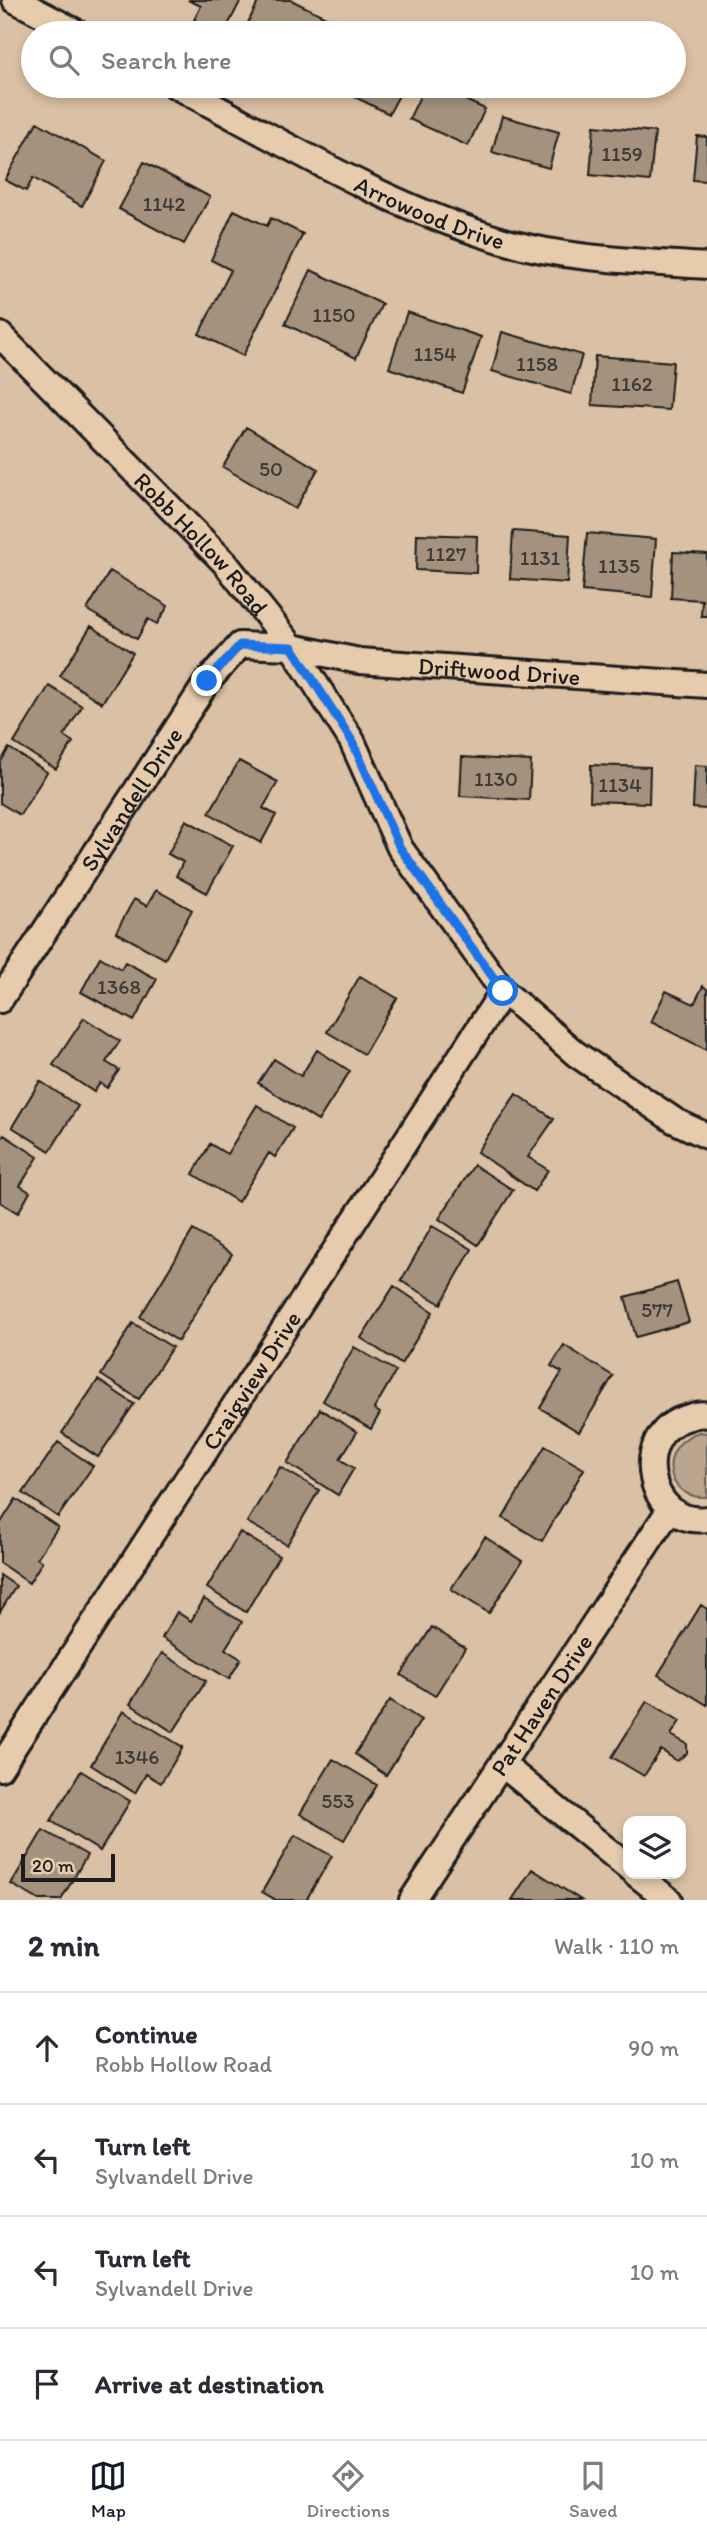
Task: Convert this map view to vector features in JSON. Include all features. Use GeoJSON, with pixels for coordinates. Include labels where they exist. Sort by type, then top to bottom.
{"type":"FeatureCollection","features":[{"type":"Feature","properties":{"kind":"street"},"geometry":{"type":"LineString","coordinates":[[15,0],[55,21]]}},
{"type":"Feature","properties":{"kind":"street","name":"Arrowood Drive"},"geometry":{"type":"LineString","coordinates":[[199,98],[365,186],[444,221],[509,242],[597,259],[707,266]]}},
{"type":"Feature","properties":{"kind":"street","name":"Robb Hollow Road"},"geometry":{"type":"LineString","coordinates":[[0,335],[225,563],[292,647],[352,741],[400,848],[503,991],[576,1054],[675,1121],[707,1136]]}},
{"type":"Feature","properties":{"kind":"street","name":"Sylvandell Drive"},"geometry":{"type":"LineString","coordinates":[[0,1000],[207,681],[240,645],[292,647]]}},
{"type":"Feature","properties":{"kind":"street","name":"Driftwood Drive"},"geometry":{"type":"LineString","coordinates":[[292,647],[359,661],[707,685]]}},
{"type":"Feature","properties":{"kind":"street","name":"Craigview Drive"},"geometry":{"type":"LineString","coordinates":[[0,1768],[503,991]]}},
{"type":"Feature","properties":{"kind":"street"},"geometry":{"type":"LineString","coordinates":[[707,1415],[678,1420],[659,1438],[650,1463],[655,1490],[670,1509],[686,1518],[707,1520]]}},
{"type":"Feature","properties":{"kind":"street","name":"Pat Haven Drive"},"geometry":{"type":"LineString","coordinates":[[412,1900],[670,1509]]}},
{"type":"Feature","properties":{"kind":"street"},"geometry":{"type":"LineString","coordinates":[[503,1765],[623,1863]]}},
{"type":"Feature","properties":{"kind":"street"},"geometry":{"type":"LineString","coordinates":[[642,1879],[669,1900]]}},
{"type":"Feature","properties":{"kind":"shaded area"},"geometry":{"type":"Polygon","coordinates":[[[699,1432],[707,1433],[707,1497],[692,1496],[681,1490],[674,1481],[671,1470],[671,1459],[676,1448],[685,1439],[699,1432]]]}},
{"type":"Feature","properties":{"kind":"building"},"geometry":{"type":"Polygon","coordinates":[[[188,0],[241,0],[230,21],[194,20],[201,6],[188,0]]]}},
{"type":"Feature","properties":{"kind":"building"},"geometry":{"type":"Polygon","coordinates":[[[259,0],[291,0],[332,20],[332,21],[249,21],[259,0]]]}},
{"type":"Feature","properties":{"kind":"building"},"geometry":{"type":"Polygon","coordinates":[[[357,98],[398,98],[389,114],[357,98]]]}},
{"type":"Feature","properties":{"kind":"building"},"geometry":{"type":"Polygon","coordinates":[[[419,98],[461,98],[485,109],[468,146],[409,119],[419,98]]]}},
{"type":"Feature","properties":{"kind":"building"},"geometry":{"type":"Polygon","coordinates":[[[502,116],[559,132],[549,168],[492,152],[502,116]]]}},
{"type":"Feature","properties":{"kind":"building"},"geometry":{"type":"Polygon","coordinates":[[[37,122],[106,161],[82,206],[33,178],[26,191],[5,180],[37,122]]]}},
{"type":"Feature","properties":{"kind":"building"},"geometry":{"type":"Polygon","coordinates":[[[594,126],[655,132],[650,181],[590,175],[594,126]]]}},
{"type":"Feature","properties":{"kind":"building"},"geometry":{"type":"Polygon","coordinates":[[[697,136],[707,137],[707,181],[693,180],[697,136]]]}},
{"type":"Feature","properties":{"kind":"building"},"geometry":{"type":"Polygon","coordinates":[[[144,162],[210,197],[184,244],[119,209],[144,162]]]}},
{"type":"Feature","properties":{"kind":"building"},"geometry":{"type":"Polygon","coordinates":[[[234,210],[267,226],[271,218],[303,234],[243,356],[199,334],[231,270],[211,260],[234,210]]]}},
{"type":"Feature","properties":{"kind":"building"},"geometry":{"type":"Polygon","coordinates":[[[311,270],[382,304],[356,358],[285,324],[311,270]]]}},
{"type":"Feature","properties":{"kind":"building"},"geometry":{"type":"Polygon","coordinates":[[[407,312],[481,337],[462,393],[389,368],[407,312]]]}},
{"type":"Feature","properties":{"kind":"building"},"geometry":{"type":"Polygon","coordinates":[[[502,332],[582,355],[571,394],[492,371],[502,332]]]}},
{"type":"Feature","properties":{"kind":"building"},"geometry":{"type":"Polygon","coordinates":[[[595,356],[673,362],[669,410],[592,405],[595,356]]]}},
{"type":"Feature","properties":{"kind":"building"},"geometry":{"type":"Polygon","coordinates":[[[246,427],[318,469],[295,509],[223,467],[246,427]]]}},
{"type":"Feature","properties":{"kind":"building"},"geometry":{"type":"Polygon","coordinates":[[[513,531],[570,535],[567,583],[510,579],[513,531]]]}},
{"type":"Feature","properties":{"kind":"building"},"geometry":{"type":"Polygon","coordinates":[[[587,533],[656,539],[652,597],[582,591],[587,533]]]}},
{"type":"Feature","properties":{"kind":"building"},"geometry":{"type":"Polygon","coordinates":[[[417,534],[477,536],[476,573],[416,570],[417,534]]]}},
{"type":"Feature","properties":{"kind":"building"},"geometry":{"type":"Polygon","coordinates":[[[673,552],[707,554],[707,616],[701,616],[702,600],[671,598],[673,552]]]}},
{"type":"Feature","properties":{"kind":"building"},"geometry":{"type":"Polygon","coordinates":[[[110,571],[168,606],[157,624],[148,619],[137,639],[87,610],[110,571]]]}},
{"type":"Feature","properties":{"kind":"building"},"geometry":{"type":"Polygon","coordinates":[[[91,626],[133,653],[102,703],[60,676],[91,626]]]}},
{"type":"Feature","properties":{"kind":"building"},"geometry":{"type":"Polygon","coordinates":[[[49,686],[82,706],[64,736],[73,742],[56,769],[14,743],[49,686]]]}},
{"type":"Feature","properties":{"kind":"building"},"geometry":{"type":"Polygon","coordinates":[[[9,748],[47,772],[20,815],[0,803],[0,763],[9,748]]]}},
{"type":"Feature","properties":{"kind":"building"},"geometry":{"type":"Polygon","coordinates":[[[462,757],[531,761],[529,800],[460,796],[462,757]]]}},
{"type":"Feature","properties":{"kind":"building"},"geometry":{"type":"Polygon","coordinates":[[[239,761],[278,782],[263,808],[276,815],[261,843],[209,813],[239,761]]]}},
{"type":"Feature","properties":{"kind":"building"},"geometry":{"type":"Polygon","coordinates":[[[591,765],[650,767],[649,803],[590,801],[591,765]]]}},
{"type":"Feature","properties":{"kind":"building"},"geometry":{"type":"Polygon","coordinates":[[[695,765],[707,766],[707,809],[693,808],[695,765]]]}},
{"type":"Feature","properties":{"kind":"building"},"geometry":{"type":"Polygon","coordinates":[[[186,820],[233,846],[207,893],[176,876],[183,862],[168,854],[186,820]]]}},
{"type":"Feature","properties":{"kind":"building"},"geometry":{"type":"Polygon","coordinates":[[[156,890],[192,910],[165,959],[116,932],[134,899],[147,906],[156,890]]]}},
{"type":"Feature","properties":{"kind":"building"},"geometry":{"type":"Polygon","coordinates":[[[100,957],[121,969],[125,962],[157,979],[134,1021],[81,992],[100,957]]]}},
{"type":"Feature","properties":{"kind":"building"},"geometry":{"type":"Polygon","coordinates":[[[360,976],[397,998],[364,1054],[327,1032],[360,976]]]}},
{"type":"Feature","properties":{"kind":"building"},"geometry":{"type":"Polygon","coordinates":[[[703,986],[707,989],[707,1050],[651,1022],[666,991],[694,1004],[703,986]]]}},
{"type":"Feature","properties":{"kind":"building"},"geometry":{"type":"Polygon","coordinates":[[[84,1018],[120,1041],[106,1062],[119,1070],[107,1088],[100,1083],[94,1092],[53,1065],[84,1018]]]}},
{"type":"Feature","properties":{"kind":"building"},"geometry":{"type":"Polygon","coordinates":[[[317,1050],[350,1071],[318,1121],[258,1083],[274,1059],[301,1076],[317,1050]]]}},
{"type":"Feature","properties":{"kind":"building"},"geometry":{"type":"Polygon","coordinates":[[[40,1081],[78,1106],[50,1151],[12,1127],[40,1081]]]}},
{"type":"Feature","properties":{"kind":"building"},"geometry":{"type":"Polygon","coordinates":[[[516,1094],[554,1119],[528,1157],[548,1170],[534,1191],[477,1152],[516,1094]]]}},
{"type":"Feature","properties":{"kind":"building"},"geometry":{"type":"Polygon","coordinates":[[[257,1105],[293,1128],[275,1157],[269,1153],[238,1202],[193,1174],[210,1144],[227,1154],[257,1105]]]}},
{"type":"Feature","properties":{"kind":"building"},"geometry":{"type":"Polygon","coordinates":[[[4,1135],[38,1157],[20,1186],[30,1192],[18,1213],[0,1202],[0,1141],[4,1135]]]}},
{"type":"Feature","properties":{"kind":"building"},"geometry":{"type":"Polygon","coordinates":[[[474,1165],[513,1190],[478,1245],[439,1219],[474,1165]]]}},
{"type":"Feature","properties":{"kind":"building"},"geometry":{"type":"Polygon","coordinates":[[[432,1226],[472,1249],[441,1304],[401,1281],[432,1226]]]}},
{"type":"Feature","properties":{"kind":"building"},"geometry":{"type":"Polygon","coordinates":[[[193,1230],[232,1254],[178,1341],[140,1317],[193,1230]]]}},
{"type":"Feature","properties":{"kind":"building"},"geometry":{"type":"Polygon","coordinates":[[[677,1282],[689,1322],[636,1337],[625,1297],[677,1282]]]}},
{"type":"Feature","properties":{"kind":"building"},"geometry":{"type":"Polygon","coordinates":[[[394,1286],[433,1312],[401,1364],[361,1338],[394,1286]]]}},
{"type":"Feature","properties":{"kind":"building"},"geometry":{"type":"Polygon","coordinates":[[[133,1323],[172,1347],[139,1399],[101,1375],[133,1323]]]}},
{"type":"Feature","properties":{"kind":"building"},"geometry":{"type":"Polygon","coordinates":[[[564,1345],[613,1376],[579,1432],[540,1408],[562,1372],[551,1366],[564,1345]]]}},
{"type":"Feature","properties":{"kind":"building"},"geometry":{"type":"Polygon","coordinates":[[[354,1347],[396,1371],[374,1409],[380,1413],[371,1429],[323,1401],[354,1347]]]}},
{"type":"Feature","properties":{"kind":"building"},"geometry":{"type":"Polygon","coordinates":[[[98,1380],[134,1404],[98,1457],[62,1433],[98,1380]]]}},
{"type":"Feature","properties":{"kind":"building"},"geometry":{"type":"Polygon","coordinates":[[[320,1409],[357,1432],[340,1459],[354,1468],[338,1495],[287,1463],[320,1409]]]}},
{"type":"Feature","properties":{"kind":"building"},"geometry":{"type":"Polygon","coordinates":[[[58,1442],[93,1466],[58,1517],[23,1493],[58,1442]]]}},
{"type":"Feature","properties":{"kind":"building"},"geometry":{"type":"Polygon","coordinates":[[[545,1446],[584,1469],[542,1541],[503,1518],[545,1446]]]}},
{"type":"Feature","properties":{"kind":"building"},"geometry":{"type":"Polygon","coordinates":[[[280,1467],[319,1490],[287,1545],[247,1522],[280,1467]]]}},
{"type":"Feature","properties":{"kind":"building"},"geometry":{"type":"Polygon","coordinates":[[[16,1499],[58,1527],[37,1558],[42,1562],[29,1583],[0,1563],[0,1524],[16,1499]]]}},
{"type":"Feature","properties":{"kind":"building"},"geometry":{"type":"Polygon","coordinates":[[[240,1532],[279,1556],[246,1612],[207,1588],[240,1532]]]}},
{"type":"Feature","properties":{"kind":"building"},"geometry":{"type":"Polygon","coordinates":[[[485,1537],[522,1561],[489,1613],[451,1589],[485,1537]]]}},
{"type":"Feature","properties":{"kind":"building"},"geometry":{"type":"Polygon","coordinates":[[[0,1575],[16,1586],[0,1612],[0,1575]]]}},
{"type":"Feature","properties":{"kind":"building"},"geometry":{"type":"Polygon","coordinates":[[[204,1599],[242,1622],[225,1649],[241,1659],[229,1679],[162,1638],[177,1612],[191,1621],[204,1599]]]}},
{"type":"Feature","properties":{"kind":"building"},"geometry":{"type":"Polygon","coordinates":[[[701,1605],[707,1609],[707,1705],[658,1675],[701,1605]]]}},
{"type":"Feature","properties":{"kind":"building"},"geometry":{"type":"Polygon","coordinates":[[[432,1627],[465,1648],[435,1696],[401,1675],[432,1627]]]}},
{"type":"Feature","properties":{"kind":"building"},"geometry":{"type":"Polygon","coordinates":[[[162,1653],[206,1681],[173,1732],[130,1704],[162,1653]]]}},
{"type":"Feature","properties":{"kind":"building"},"geometry":{"type":"Polygon","coordinates":[[[390,1700],[421,1720],[386,1775],[355,1754],[390,1700]]]}},
{"type":"Feature","properties":{"kind":"building"},"geometry":{"type":"Polygon","coordinates":[[[647,1701],[680,1721],[671,1735],[687,1744],[687,1753],[677,1761],[661,1750],[644,1776],[612,1757],[647,1701]]]}},
{"type":"Feature","properties":{"kind":"building"},"geometry":{"type":"Polygon","coordinates":[[[123,1711],[183,1747],[161,1783],[146,1774],[135,1793],[91,1765],[123,1711]]]}},
{"type":"Feature","properties":{"kind":"building"},"geometry":{"type":"Polygon","coordinates":[[[333,1759],[377,1785],[344,1840],[300,1814],[333,1759]]]}},
{"type":"Feature","properties":{"kind":"building"},"geometry":{"type":"Polygon","coordinates":[[[81,1771],[130,1801],[100,1851],[51,1821],[81,1771]]]}},
{"type":"Feature","properties":{"kind":"building"},"geometry":{"type":"Polygon","coordinates":[[[43,1830],[87,1855],[61,1900],[39,1900],[11,1884],[43,1830]]]}},
{"type":"Feature","properties":{"kind":"building"},"geometry":{"type":"Polygon","coordinates":[[[295,1835],[332,1856],[306,1900],[276,1900],[262,1892],[295,1835]]]}},
{"type":"Feature","properties":{"kind":"building"},"geometry":{"type":"Polygon","coordinates":[[[532,1869],[581,1900],[512,1900],[532,1869]]]}},
{"type":"Feature","properties":{"kind":"route"},"geometry":{"type":"LineString","coordinates":[[207,681],[240,645],[292,647],[352,741],[400,848],[503,991]]}}]}
